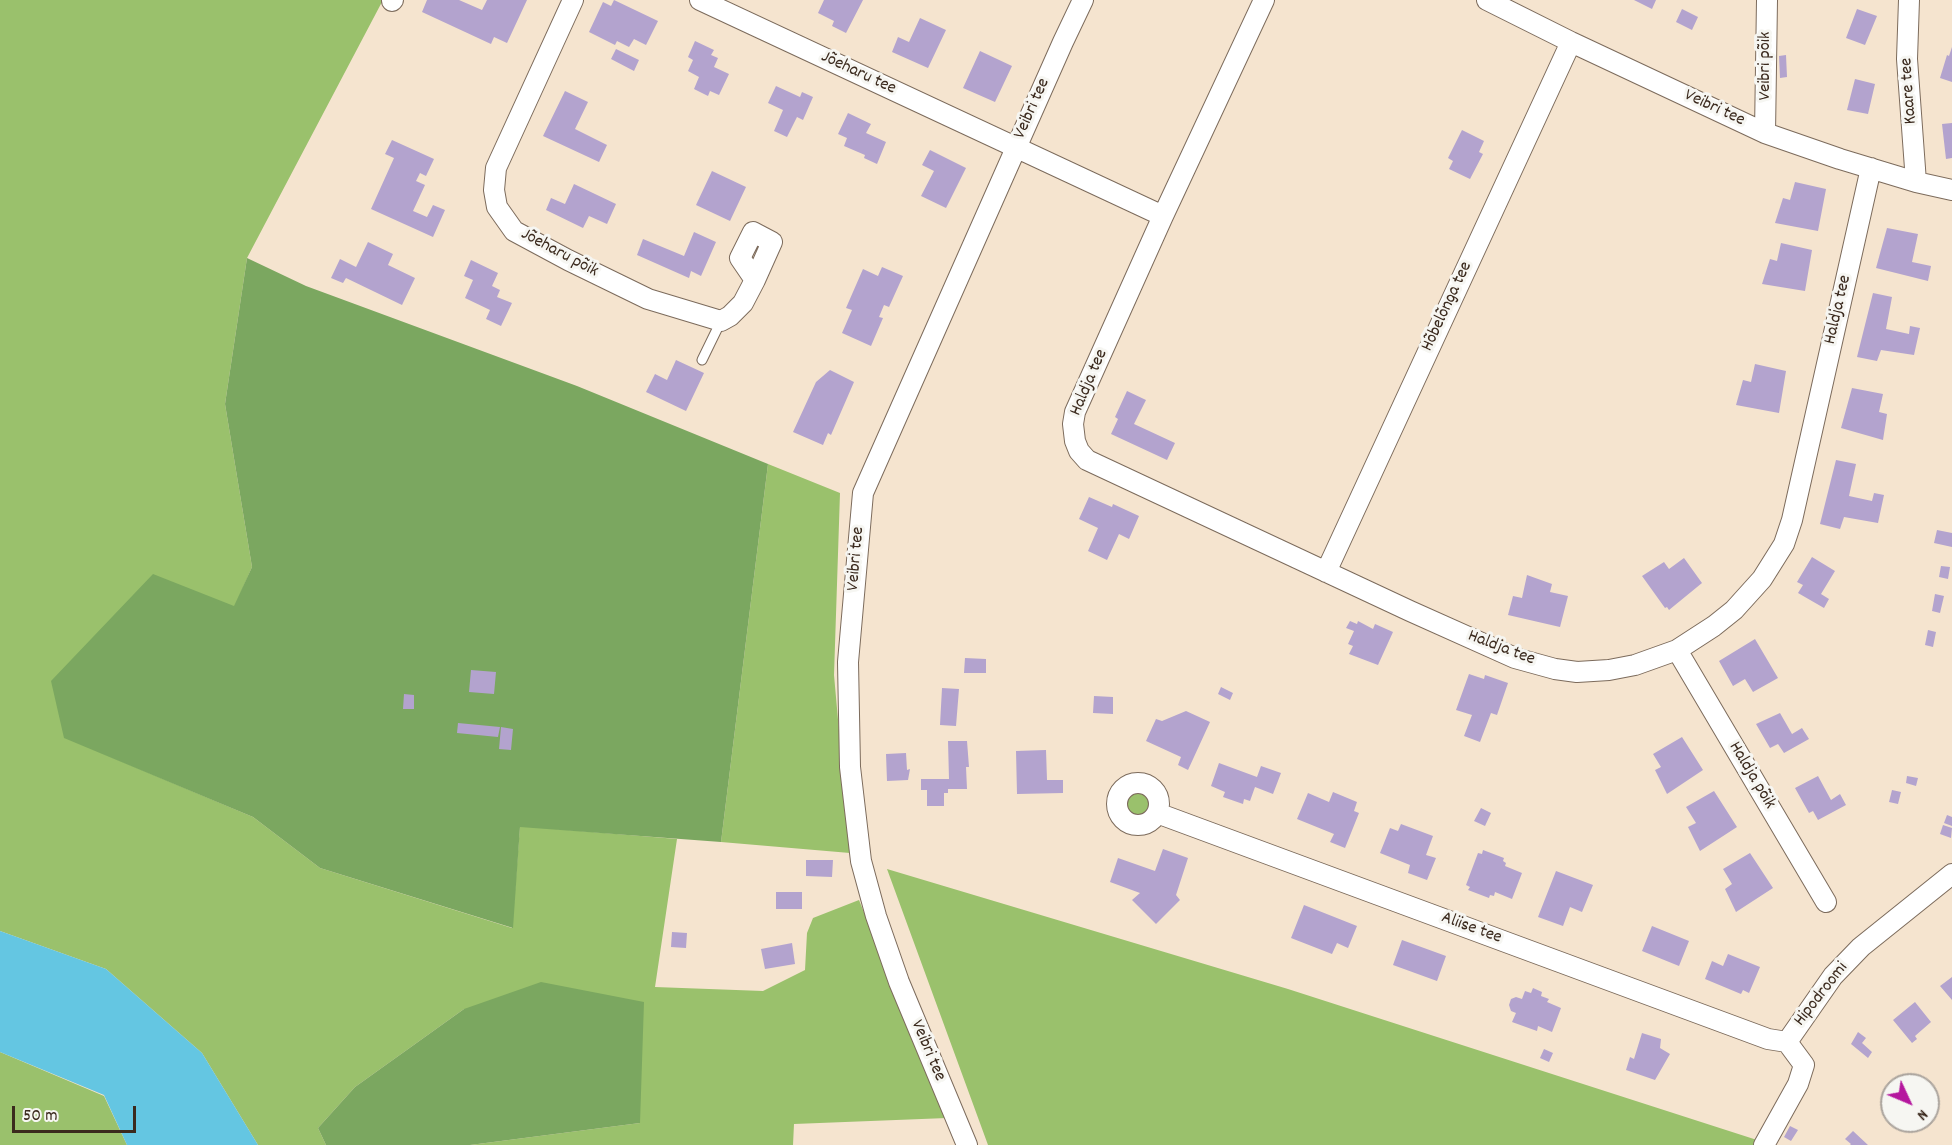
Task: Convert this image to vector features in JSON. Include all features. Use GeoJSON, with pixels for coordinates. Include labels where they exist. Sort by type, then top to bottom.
{"type":"FeatureCollection","features":[{"type":"Feature","properties":{"kind":"street","name":"Jõeharu põik"},"geometry":{"type":"LineString","coordinates":[[573,0],[496,168],[494,190],[497,207],[514,231],[568,260],[648,299],[721,321]]}},
{"type":"Feature","properties":{"kind":"street","name":"Jõeharu tee"},"geometry":{"type":"LineString","coordinates":[[700,0],[1016,147]]}},
{"type":"Feature","properties":{"kind":"street","name":"Veibri tee"},"geometry":{"type":"LineString","coordinates":[[967,1145],[899,982],[876,916],[861,861],[850,767],[848,662],[863,493],[1083,0]]}},
{"type":"Feature","properties":{"kind":"street","name":"Haldja tee"},"geometry":{"type":"LineString","coordinates":[[1264,0],[1075,412],[1073,433],[1079,451],[1087,460],[1515,658],[1555,669],[1577,672],[1609,670],[1635,665],[1677,650],[1734,610],[1762,579],[1784,544],[1792,520],[1871,168]]}},
{"type":"Feature","properties":{"kind":"street","name":"Veibri tee"},"geometry":{"type":"LineString","coordinates":[[1487,0],[1570,42],[1765,133],[1916,182],[1952,190]]}},
{"type":"Feature","properties":{"kind":"street","name":"Veibri põik"},"geometry":{"type":"LineString","coordinates":[[1765,133],[1767,0]]}},
{"type":"Feature","properties":{"kind":"street","name":"Kaare tee"},"geometry":{"type":"LineString","coordinates":[[1909,0],[1907,59],[1916,182]]}},
{"type":"Feature","properties":{"kind":"street","name":"Hõbelõnga tee"},"geometry":{"type":"LineString","coordinates":[[1326,572],[1570,42]]}},
{"type":"Feature","properties":{"kind":"street"},"geometry":{"type":"LineString","coordinates":[[1016,147],[1163,216]]}},
{"type":"Feature","properties":{"kind":"street"},"geometry":{"type":"LineString","coordinates":[[721,321],[730,316],[743,303],[755,280]]}},
{"type":"Feature","properties":{"kind":"street","name":"Haldja põik"},"geometry":{"type":"LineString","coordinates":[[1677,650],[1826,902]]}},
{"type":"Feature","properties":{"kind":"street","name":"Aliise tee"},"geometry":{"type":"LineString","coordinates":[[1157,813],[1768,1040],[1787,1042]]}},
{"type":"Feature","properties":{"kind":"street","name":"Hipodroomi"},"geometry":{"type":"LineString","coordinates":[[1764,1145],[1798,1084],[1804,1065],[1787,1042],[1833,976],[1861,947],[1952,874]]}},
{"type":"Feature","properties":{"kind":"lane"},"geometry":{"type":"LineString","coordinates":[[702,360],[721,321]]}},
{"type":"Feature","properties":{"kind":"green space"},"geometry":{"type":"Polygon","coordinates":[[[0,0],[383,0],[247,258],[225,404],[252,567],[235,606],[64,737],[253,817],[320,868],[512,928],[520,826],[677,839],[655,987],[763,991],[805,970],[807,933],[813,918],[859,900],[947,1118],[794,1124],[793,1145],[470,1145],[640,1123],[464,1009],[355,1087],[318,1128],[326,1145],[258,1145],[202,1053],[106,969],[0,931],[0,0]]]}},
{"type":"Feature","properties":{"kind":"green space"},"geometry":{"type":"Polygon","coordinates":[[[247,258],[306,286],[577,386],[768,464],[721,842],[520,827],[513,928],[320,868],[253,817],[64,738],[51,681],[153,574],[234,606],[252,567],[225,404],[247,258]]]}},
{"type":"Feature","properties":{"kind":"green space"},"geometry":{"type":"Polygon","coordinates":[[[768,464],[840,493],[834,675],[850,853],[721,842],[768,464]]]}},
{"type":"Feature","properties":{"kind":"green space"},"geometry":{"type":"Polygon","coordinates":[[[1137,788],[1149,792],[1153,804],[1149,816],[1137,820],[1125,816],[1121,804],[1125,792],[1137,788]]]}},
{"type":"Feature","properties":{"kind":"green space"},"geometry":{"type":"Polygon","coordinates":[[[887,869],[1288,989],[1757,1140],[1753,1145],[988,1145],[887,869]]]}},
{"type":"Feature","properties":{"kind":"green space"},"geometry":{"type":"Polygon","coordinates":[[[541,982],[644,1002],[640,1123],[470,1145],[326,1145],[318,1128],[355,1087],[464,1009],[541,982]]]}},
{"type":"Feature","properties":{"kind":"green space"},"geometry":{"type":"Polygon","coordinates":[[[0,1052],[104,1096],[127,1145],[0,1145],[0,1052]]]}},
{"type":"Feature","properties":{"kind":"water"},"geometry":{"type":"Polygon","coordinates":[[[0,931],[106,969],[202,1053],[258,1145],[127,1145],[104,1095],[0,1052],[0,931]]]}},
{"type":"Feature","properties":{"kind":"building"},"geometry":{"type":"Polygon","coordinates":[[[427,0],[459,0],[482,10],[487,0],[527,0],[507,43],[494,37],[491,44],[422,12],[427,0]]]}},
{"type":"Feature","properties":{"kind":"building"},"geometry":{"type":"Polygon","coordinates":[[[614,0],[658,21],[646,45],[634,39],[629,47],[617,41],[615,45],[589,32],[603,2],[611,6],[614,0]]]}},
{"type":"Feature","properties":{"kind":"building"},"geometry":{"type":"Polygon","coordinates":[[[824,0],[863,0],[846,33],[832,26],[834,21],[818,13],[824,0]]]}},
{"type":"Feature","properties":{"kind":"building"},"geometry":{"type":"Polygon","coordinates":[[[1634,0],[1656,0],[1652,9],[1634,0]]]}},
{"type":"Feature","properties":{"kind":"building"},"geometry":{"type":"Polygon","coordinates":[[[1682,9],[1698,17],[1692,30],[1676,22],[1682,9]]]}},
{"type":"Feature","properties":{"kind":"building"},"geometry":{"type":"Polygon","coordinates":[[[1857,9],[1877,16],[1865,45],[1846,38],[1857,9]]]}},
{"type":"Feature","properties":{"kind":"building"},"geometry":{"type":"Polygon","coordinates":[[[920,18],[946,30],[928,68],[892,52],[898,37],[909,42],[920,18]]]}},
{"type":"Feature","properties":{"kind":"building"},"geometry":{"type":"Polygon","coordinates":[[[695,41],[714,50],[711,55],[718,58],[714,67],[729,74],[719,95],[710,91],[708,96],[694,89],[699,77],[688,71],[693,60],[688,57],[695,41]]]}},
{"type":"Feature","properties":{"kind":"building"},"geometry":{"type":"Polygon","coordinates":[[[1952,47],[1952,82],[1940,78],[1952,47]]]}},
{"type":"Feature","properties":{"kind":"building"},"geometry":{"type":"Polygon","coordinates":[[[616,49],[639,60],[634,71],[611,59],[616,49]]]}},
{"type":"Feature","properties":{"kind":"building"},"geometry":{"type":"Polygon","coordinates":[[[980,51],[1012,66],[995,102],[963,88],[980,51]]]}},
{"type":"Feature","properties":{"kind":"building"},"geometry":{"type":"Polygon","coordinates":[[[1786,55],[1787,77],[1780,78],[1779,56],[1786,55]]]}},
{"type":"Feature","properties":{"kind":"building"},"geometry":{"type":"Polygon","coordinates":[[[1855,79],[1875,84],[1868,114],[1847,110],[1855,79]]]}},
{"type":"Feature","properties":{"kind":"building"},"geometry":{"type":"Polygon","coordinates":[[[776,86],[800,97],[802,92],[813,97],[803,120],[797,117],[787,137],[774,131],[783,110],[768,103],[776,86]]]}},
{"type":"Feature","properties":{"kind":"building"},"geometry":{"type":"Polygon","coordinates":[[[565,91],[588,102],[575,129],[607,145],[599,162],[543,136],[565,91]]]}},
{"type":"Feature","properties":{"kind":"building"},"geometry":{"type":"Polygon","coordinates":[[[848,113],[871,124],[866,133],[886,142],[877,164],[864,158],[865,155],[844,146],[847,138],[838,134],[848,113]]]}},
{"type":"Feature","properties":{"kind":"building"},"geometry":{"type":"Polygon","coordinates":[[[1952,123],[1952,158],[1946,159],[1942,124],[1952,123]]]}},
{"type":"Feature","properties":{"kind":"building"},"geometry":{"type":"Polygon","coordinates":[[[1462,130],[1484,141],[1479,152],[1483,154],[1470,179],[1449,169],[1453,161],[1448,158],[1462,130]]]}},
{"type":"Feature","properties":{"kind":"building"},"geometry":{"type":"Polygon","coordinates":[[[392,140],[434,159],[426,176],[420,173],[416,181],[425,185],[413,211],[427,217],[433,205],[445,210],[433,237],[371,209],[394,158],[385,154],[392,140]]]}},
{"type":"Feature","properties":{"kind":"building"},"geometry":{"type":"Polygon","coordinates":[[[930,150],[966,168],[946,208],[921,196],[934,171],[922,165],[930,150]]]}},
{"type":"Feature","properties":{"kind":"building"},"geometry":{"type":"Polygon","coordinates":[[[712,171],[746,187],[730,221],[696,205],[712,171]]]}},
{"type":"Feature","properties":{"kind":"building"},"geometry":{"type":"Polygon","coordinates":[[[1795,182],[1826,189],[1818,231],[1775,223],[1783,198],[1790,200],[1795,182]]]}},
{"type":"Feature","properties":{"kind":"building"},"geometry":{"type":"Polygon","coordinates":[[[574,184],[616,204],[607,224],[589,216],[583,228],[546,210],[551,198],[565,204],[574,184]]]}},
{"type":"Feature","properties":{"kind":"building"},"geometry":{"type":"Polygon","coordinates":[[[1887,228],[1918,234],[1912,262],[1931,266],[1928,281],[1876,268],[1887,228]]]}},
{"type":"Feature","properties":{"kind":"building"},"geometry":{"type":"Polygon","coordinates":[[[694,232],[716,242],[701,276],[691,271],[689,278],[637,255],[643,239],[684,256],[694,232]]]}},
{"type":"Feature","properties":{"kind":"building"},"geometry":{"type":"Polygon","coordinates":[[[368,242],[393,254],[388,265],[415,278],[402,305],[346,278],[343,283],[331,278],[340,259],[356,267],[368,242]]]}},
{"type":"Feature","properties":{"kind":"building"},"geometry":{"type":"Polygon","coordinates":[[[1781,243],[1812,250],[1805,291],[1762,284],[1770,259],[1777,261],[1781,243]]]}},
{"type":"Feature","properties":{"kind":"building"},"geometry":{"type":"Polygon","coordinates":[[[471,260],[498,273],[492,286],[500,290],[497,297],[512,303],[501,326],[486,319],[490,310],[465,298],[473,280],[464,276],[471,260]]]}},
{"type":"Feature","properties":{"kind":"building"},"geometry":{"type":"Polygon","coordinates":[[[882,267],[903,276],[889,307],[884,305],[879,317],[883,318],[871,346],[842,333],[852,310],[846,308],[863,269],[878,276],[882,267]]]}},
{"type":"Feature","properties":{"kind":"building"},"geometry":{"type":"Polygon","coordinates":[[[1873,293],[1892,297],[1886,329],[1909,334],[1910,326],[1920,328],[1914,355],[1881,350],[1877,361],[1857,357],[1873,293]]]}},
{"type":"Feature","properties":{"kind":"building"},"geometry":{"type":"Polygon","coordinates":[[[676,360],[704,373],[686,411],[646,392],[655,374],[667,380],[676,360]]]}},
{"type":"Feature","properties":{"kind":"building"},"geometry":{"type":"Polygon","coordinates":[[[1755,364],[1786,371],[1779,413],[1736,405],[1743,380],[1751,382],[1755,364]]]}},
{"type":"Feature","properties":{"kind":"building"},"geometry":{"type":"Polygon","coordinates":[[[830,370],[854,382],[831,435],[828,433],[823,445],[793,432],[816,382],[830,370]]]}},
{"type":"Feature","properties":{"kind":"building"},"geometry":{"type":"Polygon","coordinates":[[[1852,388],[1883,394],[1879,412],[1887,414],[1883,440],[1841,428],[1852,388]]]}},
{"type":"Feature","properties":{"kind":"building"},"geometry":{"type":"Polygon","coordinates":[[[1127,391],[1146,400],[1134,424],[1175,443],[1167,460],[1111,434],[1118,419],[1115,417],[1127,391]]]}},
{"type":"Feature","properties":{"kind":"building"},"geometry":{"type":"Polygon","coordinates":[[[1836,460],[1856,464],[1849,496],[1872,501],[1874,493],[1884,495],[1878,523],[1844,517],[1840,529],[1820,524],[1836,460]]]}},
{"type":"Feature","properties":{"kind":"building"},"geometry":{"type":"Polygon","coordinates":[[[1089,497],[1112,507],[1113,504],[1139,516],[1129,539],[1119,534],[1107,560],[1088,551],[1098,528],[1079,519],[1089,497]]]}},
{"type":"Feature","properties":{"kind":"building"},"geometry":{"type":"Polygon","coordinates":[[[1937,530],[1952,533],[1952,547],[1934,543],[1937,530]]]}},
{"type":"Feature","properties":{"kind":"building"},"geometry":{"type":"Polygon","coordinates":[[[1812,557],[1835,571],[1821,594],[1829,599],[1824,608],[1798,593],[1803,585],[1797,582],[1812,557]]]}},
{"type":"Feature","properties":{"kind":"building"},"geometry":{"type":"Polygon","coordinates":[[[1684,558],[1702,583],[1669,610],[1665,608],[1642,576],[1664,562],[1669,569],[1684,558]]]}},
{"type":"Feature","properties":{"kind":"building"},"geometry":{"type":"Polygon","coordinates":[[[1941,566],[1950,567],[1948,579],[1939,577],[1941,566]]]}},
{"type":"Feature","properties":{"kind":"building"},"geometry":{"type":"Polygon","coordinates":[[[1527,575],[1552,584],[1550,592],[1568,596],[1560,627],[1508,615],[1513,596],[1522,598],[1527,575]]]}},
{"type":"Feature","properties":{"kind":"building"},"geometry":{"type":"Polygon","coordinates":[[[1935,594],[1944,596],[1940,613],[1932,611],[1935,594]]]}},
{"type":"Feature","properties":{"kind":"building"},"geometry":{"type":"Polygon","coordinates":[[[1350,621],[1357,624],[1358,621],[1373,629],[1375,624],[1393,632],[1378,665],[1349,654],[1353,646],[1348,644],[1354,631],[1346,628],[1350,621]]]}},
{"type":"Feature","properties":{"kind":"building"},"geometry":{"type":"Polygon","coordinates":[[[1928,630],[1936,632],[1933,647],[1925,645],[1928,630]]]}},
{"type":"Feature","properties":{"kind":"building"},"geometry":{"type":"Polygon","coordinates":[[[1755,639],[1778,678],[1753,692],[1745,679],[1733,686],[1719,661],[1755,639]]]}},
{"type":"Feature","properties":{"kind":"building"},"geometry":{"type":"Polygon","coordinates":[[[965,658],[986,659],[986,673],[964,673],[965,658]]]}},
{"type":"Feature","properties":{"kind":"building"},"geometry":{"type":"Polygon","coordinates":[[[471,670],[496,672],[494,694],[469,692],[471,670]]]}},
{"type":"Feature","properties":{"kind":"building"},"geometry":{"type":"Polygon","coordinates":[[[1469,674],[1484,679],[1485,675],[1508,683],[1497,715],[1491,713],[1480,742],[1464,736],[1472,715],[1456,710],[1469,674]]]}},
{"type":"Feature","properties":{"kind":"building"},"geometry":{"type":"Polygon","coordinates":[[[1221,687],[1233,693],[1230,700],[1218,694],[1221,687]]]}},
{"type":"Feature","properties":{"kind":"building"},"geometry":{"type":"Polygon","coordinates":[[[942,688],[959,689],[956,726],[940,725],[942,688]]]}},
{"type":"Feature","properties":{"kind":"building"},"geometry":{"type":"Polygon","coordinates":[[[404,694],[414,695],[414,709],[403,709],[404,694]]]}},
{"type":"Feature","properties":{"kind":"building"},"geometry":{"type":"Polygon","coordinates":[[[1094,696],[1113,697],[1113,714],[1093,713],[1094,696]]]}},
{"type":"Feature","properties":{"kind":"building"},"geometry":{"type":"Polygon","coordinates":[[[1186,711],[1210,722],[1188,770],[1178,765],[1181,757],[1146,741],[1156,719],[1162,721],[1186,711]]]}},
{"type":"Feature","properties":{"kind":"building"},"geometry":{"type":"Polygon","coordinates":[[[1780,713],[1792,734],[1802,728],[1809,739],[1784,753],[1778,744],[1770,748],[1756,724],[1780,713]]]}},
{"type":"Feature","properties":{"kind":"building"},"geometry":{"type":"Polygon","coordinates":[[[458,723],[500,727],[498,737],[457,733],[458,723]]]}},
{"type":"Feature","properties":{"kind":"building"},"geometry":{"type":"Polygon","coordinates":[[[501,727],[513,729],[511,750],[499,749],[501,727]]]}},
{"type":"Feature","properties":{"kind":"building"},"geometry":{"type":"Polygon","coordinates":[[[1682,737],[1703,770],[1667,794],[1655,770],[1661,767],[1653,754],[1682,737]]]}},
{"type":"Feature","properties":{"kind":"building"},"geometry":{"type":"Polygon","coordinates":[[[948,741],[967,741],[969,767],[966,767],[967,789],[948,789],[948,793],[944,793],[944,806],[927,806],[927,790],[921,790],[921,779],[949,779],[948,741]]]}},
{"type":"Feature","properties":{"kind":"building"},"geometry":{"type":"Polygon","coordinates":[[[1046,750],[1047,780],[1063,780],[1063,793],[1017,794],[1016,751],[1046,750]]]}},
{"type":"Feature","properties":{"kind":"building"},"geometry":{"type":"Polygon","coordinates":[[[906,753],[907,770],[910,769],[908,780],[887,781],[886,754],[906,753]]]}},
{"type":"Feature","properties":{"kind":"building"},"geometry":{"type":"Polygon","coordinates":[[[1219,763],[1257,777],[1261,766],[1281,773],[1273,794],[1255,787],[1250,801],[1244,799],[1243,804],[1223,797],[1225,792],[1211,786],[1219,763]]]}},
{"type":"Feature","properties":{"kind":"building"},"geometry":{"type":"Polygon","coordinates":[[[1818,776],[1831,800],[1840,794],[1846,805],[1818,820],[1813,811],[1809,813],[1795,788],[1818,776]]]}},
{"type":"Feature","properties":{"kind":"building"},"geometry":{"type":"Polygon","coordinates":[[[1907,776],[1918,778],[1916,786],[1906,783],[1907,776]]]}},
{"type":"Feature","properties":{"kind":"building"},"geometry":{"type":"Polygon","coordinates":[[[1892,790],[1901,792],[1898,804],[1889,802],[1892,790]]]}},
{"type":"Feature","properties":{"kind":"building"},"geometry":{"type":"Polygon","coordinates":[[[1714,791],[1737,827],[1700,851],[1688,827],[1696,823],[1686,807],[1714,791]]]}},
{"type":"Feature","properties":{"kind":"building"},"geometry":{"type":"Polygon","coordinates":[[[1333,792],[1357,802],[1354,811],[1359,813],[1345,848],[1330,842],[1334,834],[1297,819],[1308,793],[1329,802],[1333,792]]]}},
{"type":"Feature","properties":{"kind":"building"},"geometry":{"type":"Polygon","coordinates":[[[1481,808],[1491,813],[1485,826],[1474,821],[1481,808]]]}},
{"type":"Feature","properties":{"kind":"building"},"geometry":{"type":"Polygon","coordinates":[[[1947,815],[1952,817],[1952,826],[1944,823],[1947,815]]]}},
{"type":"Feature","properties":{"kind":"building"},"geometry":{"type":"Polygon","coordinates":[[[1401,824],[1433,836],[1426,855],[1436,858],[1427,880],[1408,873],[1410,865],[1380,853],[1390,828],[1398,831],[1401,824]]]}},
{"type":"Feature","properties":{"kind":"building"},"geometry":{"type":"Polygon","coordinates":[[[1943,825],[1952,828],[1951,838],[1940,834],[1943,825]]]}},
{"type":"Feature","properties":{"kind":"building"},"geometry":{"type":"Polygon","coordinates":[[[1163,849],[1188,858],[1176,895],[1180,900],[1156,924],[1132,900],[1140,893],[1110,882],[1118,858],[1155,871],[1163,849]]]}},
{"type":"Feature","properties":{"kind":"building"},"geometry":{"type":"Polygon","coordinates":[[[1483,850],[1504,858],[1505,866],[1522,873],[1512,899],[1495,892],[1494,896],[1490,895],[1489,898],[1468,890],[1470,887],[1466,885],[1478,853],[1482,854],[1483,850]]]}},
{"type":"Feature","properties":{"kind":"building"},"geometry":{"type":"Polygon","coordinates":[[[1750,853],[1773,888],[1736,912],[1725,889],[1732,884],[1723,869],[1750,853]]]}},
{"type":"Feature","properties":{"kind":"building"},"geometry":{"type":"Polygon","coordinates":[[[806,860],[833,860],[832,877],[806,876],[806,860]]]}},
{"type":"Feature","properties":{"kind":"building"},"geometry":{"type":"Polygon","coordinates":[[[1556,871],[1593,885],[1582,912],[1570,907],[1563,926],[1538,917],[1556,871]]]}},
{"type":"Feature","properties":{"kind":"building"},"geometry":{"type":"Polygon","coordinates":[[[776,892],[802,892],[802,909],[776,909],[776,892]]]}},
{"type":"Feature","properties":{"kind":"building"},"geometry":{"type":"Polygon","coordinates":[[[1304,905],[1357,926],[1348,948],[1337,943],[1332,954],[1291,938],[1304,905]]]}},
{"type":"Feature","properties":{"kind":"building"},"geometry":{"type":"Polygon","coordinates":[[[1652,926],[1689,941],[1679,966],[1642,951],[1652,926]]]}},
{"type":"Feature","properties":{"kind":"building"},"geometry":{"type":"Polygon","coordinates":[[[672,932],[687,933],[686,948],[671,947],[672,932]]]}},
{"type":"Feature","properties":{"kind":"building"},"geometry":{"type":"Polygon","coordinates":[[[1402,940],[1446,956],[1437,981],[1393,965],[1402,940]]]}},
{"type":"Feature","properties":{"kind":"building"},"geometry":{"type":"Polygon","coordinates":[[[792,943],[795,964],[765,969],[761,949],[792,943]]]}},
{"type":"Feature","properties":{"kind":"building"},"geometry":{"type":"Polygon","coordinates":[[[1728,954],[1760,967],[1749,993],[1743,990],[1741,994],[1705,979],[1712,961],[1723,966],[1728,954]]]}},
{"type":"Feature","properties":{"kind":"building"},"geometry":{"type":"Polygon","coordinates":[[[1952,977],[1952,1000],[1940,986],[1952,977]]]}},
{"type":"Feature","properties":{"kind":"building"},"geometry":{"type":"Polygon","coordinates":[[[1533,988],[1542,992],[1541,996],[1549,999],[1547,1002],[1561,1008],[1552,1032],[1538,1026],[1537,1031],[1512,1022],[1516,1013],[1511,1011],[1509,1005],[1511,999],[1516,997],[1522,999],[1525,991],[1531,993],[1533,988]]]}},
{"type":"Feature","properties":{"kind":"building"},"geometry":{"type":"Polygon","coordinates":[[[1915,1002],[1931,1022],[1915,1036],[1917,1039],[1912,1043],[1893,1020],[1915,1002]]]}},
{"type":"Feature","properties":{"kind":"building"},"geometry":{"type":"Polygon","coordinates":[[[1858,1032],[1866,1038],[1862,1043],[1872,1052],[1868,1058],[1851,1044],[1858,1032]]]}},
{"type":"Feature","properties":{"kind":"building"},"geometry":{"type":"Polygon","coordinates":[[[1642,1033],[1661,1039],[1660,1048],[1670,1054],[1655,1080],[1626,1070],[1630,1057],[1634,1059],[1642,1033]]]}},
{"type":"Feature","properties":{"kind":"building"},"geometry":{"type":"Polygon","coordinates":[[[1544,1049],[1553,1053],[1549,1062],[1540,1058],[1544,1049]]]}},
{"type":"Feature","properties":{"kind":"building"},"geometry":{"type":"Polygon","coordinates":[[[1790,1126],[1798,1130],[1791,1141],[1784,1137],[1790,1126]]]}},
{"type":"Feature","properties":{"kind":"building"},"geometry":{"type":"Polygon","coordinates":[[[1853,1131],[1868,1145],[1850,1145],[1845,1139],[1853,1131]]]}}]}
